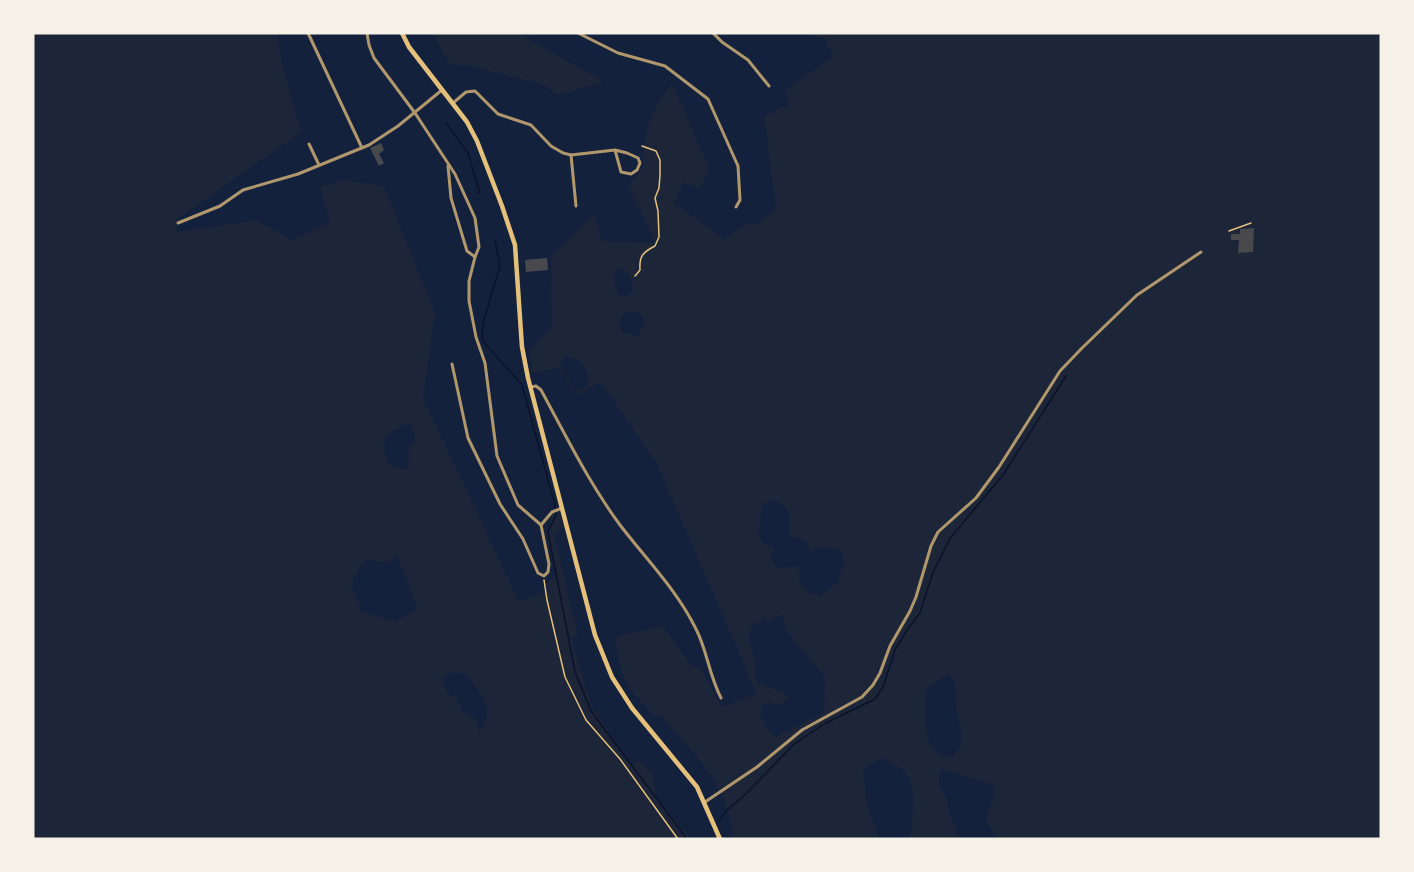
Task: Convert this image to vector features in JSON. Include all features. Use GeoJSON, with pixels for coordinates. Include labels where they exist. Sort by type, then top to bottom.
{"type":"FeatureCollection","features":[{"type":"Feature","properties":{"kind":"main road"},"geometry":{"type":"LineString","coordinates":[[402,33],[409,47],[453,102],[477,141],[515,245],[522,347],[530,387],[560,509],[595,634],[612,677],[633,708],[689,776],[705,802],[720,839]]}},
{"type":"Feature","properties":{"kind":"street"},"geometry":{"type":"LineString","coordinates":[[308,33],[362,148]]}},
{"type":"Feature","properties":{"kind":"street"},"geometry":{"type":"LineString","coordinates":[[367,33],[374,58],[415,113],[448,164],[475,218],[480,247],[469,281],[469,301],[476,337],[485,363],[496,456],[518,505],[541,525],[549,564],[548,572],[544,576],[538,573],[523,539],[500,504],[468,438],[452,364]]}},
{"type":"Feature","properties":{"kind":"street"},"geometry":{"type":"LineString","coordinates":[[578,33],[618,52],[665,66],[708,99],[738,166],[740,200],[736,207]]}},
{"type":"Feature","properties":{"kind":"street"},"geometry":{"type":"LineString","coordinates":[[713,33],[748,60],[769,86]]}},
{"type":"Feature","properties":{"kind":"street"},"geometry":{"type":"LineString","coordinates":[[178,223],[220,206],[243,190],[298,174],[362,148],[390,132],[442,90]]}},
{"type":"Feature","properties":{"kind":"street"},"geometry":{"type":"LineString","coordinates":[[453,102],[465,92],[475,91],[498,114],[531,125],[551,146],[563,153],[615,150],[638,158],[640,163],[637,170],[631,174],[621,172],[615,150]]}},
{"type":"Feature","properties":{"kind":"street"},"geometry":{"type":"LineString","coordinates":[[309,144],[319,165]]}},
{"type":"Feature","properties":{"kind":"street"},"geometry":{"type":"LineString","coordinates":[[571,154],[576,206]]}},
{"type":"Feature","properties":{"kind":"street"},"geometry":{"type":"LineString","coordinates":[[448,164],[451,198],[467,251],[475,257]]}},
{"type":"Feature","properties":{"kind":"street"},"geometry":{"type":"LineString","coordinates":[[705,802],[757,767],[802,730],[862,697],[873,686],[900,625],[910,611],[931,546],[938,532],[976,498],[999,467],[1060,371],[1137,295],[1201,252]]}},
{"type":"Feature","properties":{"kind":"street"},"geometry":{"type":"LineString","coordinates":[[530,387],[541,390],[594,487],[620,525],[670,587],[697,630],[712,681],[721,698]]}},
{"type":"Feature","properties":{"kind":"street"},"geometry":{"type":"LineString","coordinates":[[541,525],[552,512],[560,509]]}},
{"type":"Feature","properties":{"kind":"path"},"geometry":{"type":"LineString","coordinates":[[635,276],[640,270],[639,259],[644,251],[655,246],[659,237],[655,198],[660,188],[660,160],[656,151],[642,146]]}},
{"type":"Feature","properties":{"kind":"path"},"geometry":{"type":"LineString","coordinates":[[1229,231],[1251,223]]}},
{"type":"Feature","properties":{"kind":"path"},"geometry":{"type":"LineString","coordinates":[[544,576],[547,600],[565,677],[585,720],[620,759],[678,839]]}},
{"type":"Feature","properties":{"kind":"shaded area"},"geometry":{"type":"Polygon","coordinates":[[[33,33],[277,33],[282,65],[301,132],[176,220],[177,232],[256,220],[292,240],[330,223],[320,187],[345,180],[384,186],[435,313],[423,398],[519,602],[548,590],[548,581],[555,574],[547,535],[553,513],[560,512],[563,528],[559,529],[560,534],[554,535],[578,636],[571,638],[592,707],[632,765],[639,761],[653,775],[656,796],[690,839],[33,839],[33,33]],[[409,423],[386,437],[384,448],[388,463],[403,470],[408,469],[409,446],[415,441],[409,423]],[[397,555],[387,563],[365,560],[352,584],[361,611],[395,622],[418,608],[397,555]],[[446,674],[443,683],[445,687],[450,695],[456,697],[462,711],[477,720],[479,733],[487,716],[485,702],[465,674],[446,674]]]}},
{"type":"Feature","properties":{"kind":"shaded area"},"geometry":{"type":"Polygon","coordinates":[[[432,33],[518,33],[604,82],[558,95],[543,84],[471,66],[450,65],[432,33]]]}},
{"type":"Feature","properties":{"kind":"shaded area"},"geometry":{"type":"Polygon","coordinates":[[[812,33],[1381,33],[1381,839],[1000,839],[986,818],[994,795],[994,785],[941,769],[940,786],[948,800],[949,815],[959,839],[909,839],[913,810],[911,784],[899,767],[882,758],[863,769],[867,806],[879,839],[735,839],[725,802],[715,781],[692,750],[659,714],[655,717],[633,693],[622,672],[615,640],[622,635],[663,626],[691,665],[701,669],[721,707],[757,694],[657,464],[601,382],[576,395],[560,368],[532,373],[529,351],[552,326],[551,256],[595,214],[601,241],[656,243],[628,185],[643,168],[649,122],[672,83],[709,168],[700,189],[684,182],[674,203],[724,239],[744,225],[758,224],[776,208],[764,116],[790,105],[785,91],[833,56],[824,37],[816,37],[812,33]],[[621,269],[614,270],[615,286],[619,295],[629,294],[634,289],[630,278],[621,269]],[[626,311],[619,322],[622,332],[638,336],[645,322],[639,313],[626,311]],[[565,356],[560,364],[576,392],[587,386],[589,375],[579,360],[565,356]],[[774,500],[764,503],[758,535],[764,544],[775,548],[770,555],[773,564],[780,568],[800,566],[799,582],[809,593],[821,595],[837,583],[845,560],[841,550],[822,547],[810,552],[806,541],[789,536],[789,514],[784,506],[774,500]],[[783,614],[769,620],[765,617],[752,625],[748,636],[754,656],[757,683],[782,692],[788,698],[782,705],[765,702],[760,712],[766,728],[775,737],[824,713],[825,677],[786,631],[783,614]],[[949,673],[926,689],[929,741],[934,749],[941,755],[952,757],[960,744],[961,732],[956,705],[956,687],[949,673]]]}},
{"type":"Feature","properties":{"kind":"building"},"geometry":{"type":"Polygon","coordinates":[[[381,143],[384,150],[379,154],[384,163],[379,166],[370,148],[381,143]]]}},
{"type":"Feature","properties":{"kind":"building"},"geometry":{"type":"Polygon","coordinates":[[[1254,228],[1253,252],[1238,253],[1239,240],[1231,240],[1231,234],[1240,234],[1240,229],[1254,228]]]}},
{"type":"Feature","properties":{"kind":"building"},"geometry":{"type":"Polygon","coordinates":[[[547,258],[548,270],[526,272],[525,260],[547,258]]]}},
{"type":"Feature","properties":{"kind":"waterway"},"geometry":{"type":"LineString","coordinates":[[446,123],[468,153],[480,194]]}},
{"type":"Feature","properties":{"kind":"waterway"},"geometry":{"type":"LineString","coordinates":[[495,240],[500,266],[483,323],[482,340],[522,385],[555,505],[556,515],[548,532],[575,672],[591,711],[687,839]]}},
{"type":"Feature","properties":{"kind":"waterway"},"geometry":{"type":"LineString","coordinates":[[719,821],[725,812],[747,793],[793,745],[824,724],[875,699],[883,687],[895,650],[920,613],[933,572],[951,537],[1003,475],[1066,376]]}}]}
